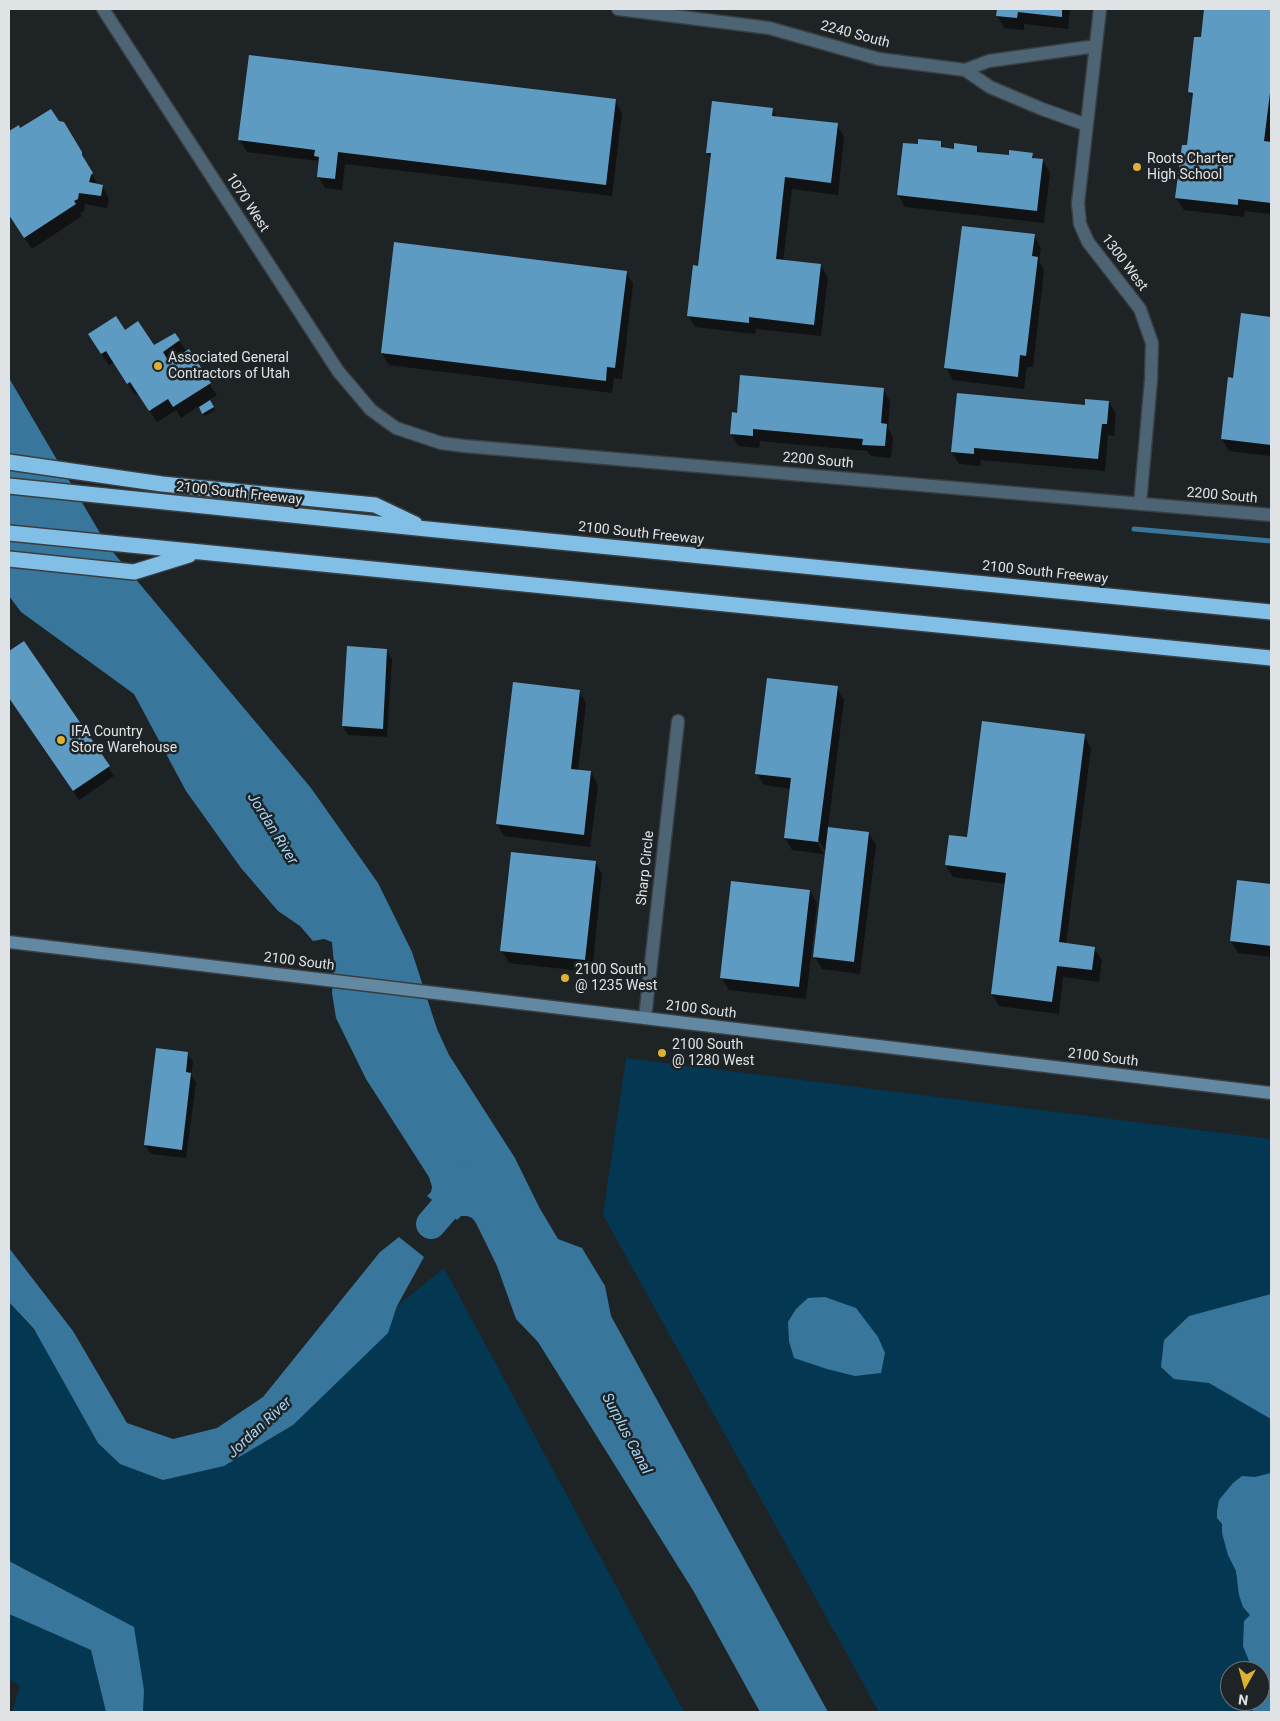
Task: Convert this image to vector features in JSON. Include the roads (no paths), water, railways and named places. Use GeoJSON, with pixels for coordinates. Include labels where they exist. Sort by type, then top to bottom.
{"type":"FeatureCollection","features":[{"type":"Feature","properties":{"kind":"highway"},"geometry":{"type":"LineString","coordinates":[[9,462],[107,477],[375,505],[427,529]]}},
{"type":"Feature","properties":{"kind":"highway","name":"2100 South Freeway"},"geometry":{"type":"LineString","coordinates":[[9,486],[1271,612]]}},
{"type":"Feature","properties":{"kind":"highway"},"geometry":{"type":"LineString","coordinates":[[9,533],[1271,658]]}},
{"type":"Feature","properties":{"kind":"highway"},"geometry":{"type":"LineString","coordinates":[[9,559],[134,572],[198,553]]}},
{"type":"Feature","properties":{"kind":"street","name":"1070 West"},"geometry":{"type":"LineString","coordinates":[[103,9],[338,371],[371,410]]}},
{"type":"Feature","properties":{"kind":"street","name":"2240 South"},"geometry":{"type":"LineString","coordinates":[[618,9],[770,28],[879,59],[965,70],[990,62],[1096,46]]}},
{"type":"Feature","properties":{"kind":"street","name":"1300 West"},"geometry":{"type":"LineString","coordinates":[[1100,9],[1078,203],[1080,224],[1088,242],[1140,309],[1152,342],[1151,380],[1140,504]]}},
{"type":"Feature","properties":{"kind":"street","name":"2240 South"},"geometry":{"type":"LineString","coordinates":[[965,70],[990,87],[1042,109],[1087,125]]}},
{"type":"Feature","properties":{"kind":"street","name":"2200 South"},"geometry":{"type":"LineString","coordinates":[[371,410],[396,428],[441,443],[464,446],[1271,515]]}},
{"type":"Feature","properties":{"kind":"street","name":"Sharp Circle"},"geometry":{"type":"LineString","coordinates":[[644,1018],[678,722]]}},
{"type":"Feature","properties":{"kind":"street","name":"2100 South"},"geometry":{"type":"LineString","coordinates":[[9,942],[1271,1093]]}},
{"type":"Feature","properties":{"kind":"water","name":"Surplus Canal"},"geometry":{"type":"Polygon","coordinates":[[[9,378],[107,545],[311,788],[378,883],[412,952],[437,1029],[449,1055],[515,1158],[539,1207],[558,1239],[582,1248],[605,1286],[611,1316],[828,1712],[760,1712],[694,1592],[538,1342],[516,1319],[497,1266],[476,1223],[467,1216],[461,1216],[457,1220],[427,1196],[431,1192],[432,1187],[429,1177],[366,1079],[336,1018],[332,993],[334,964],[332,942],[324,939],[313,941],[300,926],[278,911],[241,868],[186,791],[134,694],[21,612],[9,596],[9,378]]]}},
{"type":"Feature","properties":{"kind":"water"},"geometry":{"type":"Polygon","coordinates":[[[399,1237],[424,1257],[397,1306],[388,1333],[293,1425],[224,1466],[163,1480],[120,1464],[98,1443],[34,1329],[9,1302],[9,1248],[73,1331],[127,1423],[173,1439],[217,1428],[263,1397],[380,1252],[399,1237]]]}},
{"type":"Feature","properties":{"kind":"water"},"geometry":{"type":"Polygon","coordinates":[[[1271,1294],[1271,1419],[1209,1383],[1174,1379],[1161,1367],[1164,1340],[1189,1316],[1271,1294]]]}},
{"type":"Feature","properties":{"kind":"water"},"geometry":{"type":"Polygon","coordinates":[[[825,1297],[856,1308],[878,1337],[885,1353],[881,1373],[855,1376],[794,1358],[789,1341],[788,1322],[796,1309],[808,1298],[825,1297]]]}},
{"type":"Feature","properties":{"kind":"water"},"geometry":{"type":"Polygon","coordinates":[[[1271,1473],[1271,1712],[1253,1712],[1270,1711],[1270,1661],[1249,1661],[1243,1646],[1244,1621],[1250,1615],[1243,1607],[1239,1595],[1236,1571],[1228,1555],[1222,1533],[1222,1524],[1217,1518],[1219,1500],[1233,1483],[1242,1476],[1255,1477],[1271,1473]]]}},
{"type":"Feature","properties":{"kind":"water"},"geometry":{"type":"Polygon","coordinates":[[[9,1561],[134,1627],[144,1690],[143,1712],[106,1712],[91,1650],[9,1614],[9,1561]]]}},
{"type":"Feature","properties":{"kind":"waterway"},"geometry":{"type":"LineString","coordinates":[[1134,529],[1271,541]]}},
{"type":"Feature","properties":{"kind":"waterway","name":"Jordan River"},"geometry":{"type":"LineString","coordinates":[[431,1224],[444,1209],[464,1175]]}},
{"type":"Feature","properties":{"kind":"place","name":"Roots Charter High School"},"geometry":{"type":"Point","coordinates":[1137,167]}},
{"type":"Feature","properties":{"kind":"place","name":"Associated General Contractors of Utah"},"geometry":{"type":"Point","coordinates":[158,366]}},
{"type":"Feature","properties":{"kind":"place","name":"IFA Country Store Warehouse"},"geometry":{"type":"Point","coordinates":[61,740]}},
{"type":"Feature","properties":{"kind":"place","name":"2100 South @ 1235 West"},"geometry":{"type":"Point","coordinates":[565,978]}},
{"type":"Feature","properties":{"kind":"place","name":"2100 South @ 1280 West"},"geometry":{"type":"Point","coordinates":[662,1053]}}]}
